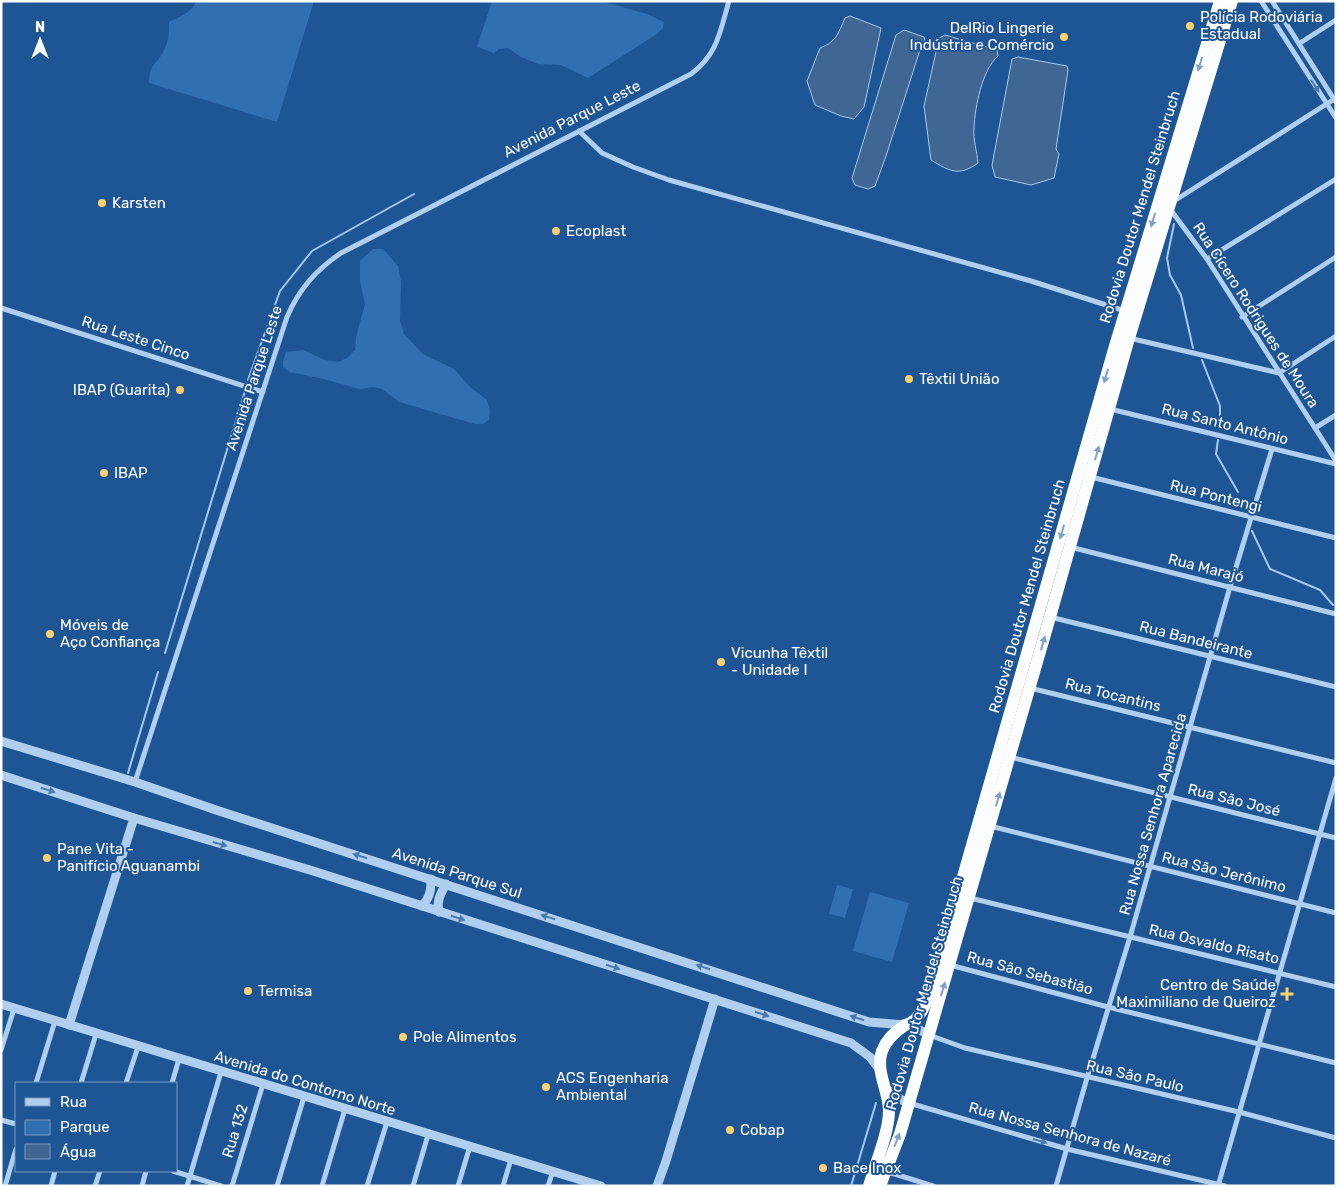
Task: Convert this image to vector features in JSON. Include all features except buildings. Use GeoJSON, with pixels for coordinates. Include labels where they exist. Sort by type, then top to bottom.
{"type":"FeatureCollection","features":[{"type":"Feature","properties":{"kind":"highway","name":"Rodovia Doutor Mendel Steinbruch"},"geometry":{"type":"LineString","coordinates":[[869,1186],[888,1119],[888,1104],[880,1061],[884,1047],[894,1034],[905,1025],[913,1022],[923,1008],[934,978],[1125,311],[1220,1]]}},
{"type":"Feature","properties":{"kind":"highway","name":"Rodovia Doutor Mendel Steinbruch"},"geometry":{"type":"LineString","coordinates":[[880,1186],[900,1134],[1030,688],[1129,338],[1232,1]]}},
{"type":"Feature","properties":{"kind":"street","name":"Avenida Parque Leste"},"geometry":{"type":"LineString","coordinates":[[135,782],[290,308],[308,280],[329,262],[349,249],[680,80],[701,66],[714,49],[729,1]]}},
{"type":"Feature","properties":{"kind":"street"},"geometry":{"type":"LineString","coordinates":[[1261,1],[1336,118]]}},
{"type":"Feature","properties":{"kind":"street"},"geometry":{"type":"LineString","coordinates":[[1170,205],[1335,99],[1272,1]]}},
{"type":"Feature","properties":{"kind":"street"},"geometry":{"type":"LineString","coordinates":[[1300,44],[1336,20]]}},
{"type":"Feature","properties":{"kind":"street"},"geometry":{"type":"LineString","coordinates":[[1298,60],[1306,54]]}},
{"type":"Feature","properties":{"kind":"street"},"geometry":{"type":"LineString","coordinates":[[579,131],[602,153],[669,180],[1031,281],[1125,311]]}},
{"type":"Feature","properties":{"kind":"street"},"geometry":{"type":"LineString","coordinates":[[1206,259],[1336,178]]}},
{"type":"Feature","properties":{"kind":"street","name":"Rua Cícero Rodrigues de Moura"},"geometry":{"type":"LineString","coordinates":[[1170,205],[1336,463]]}},
{"type":"Feature","properties":{"kind":"street"},"geometry":{"type":"LineString","coordinates":[[1242,317],[1336,257]]}},
{"type":"Feature","properties":{"kind":"street","name":"Rua Leste Cinco"},"geometry":{"type":"LineString","coordinates":[[1,308],[263,392]]}},
{"type":"Feature","properties":{"kind":"street"},"geometry":{"type":"LineString","coordinates":[[1129,338],[1278,373],[1336,336]]}},
{"type":"Feature","properties":{"kind":"street","name":"Rua Santo Antônio"},"geometry":{"type":"LineString","coordinates":[[1109,408],[1336,463]]}},
{"type":"Feature","properties":{"kind":"street"},"geometry":{"type":"LineString","coordinates":[[1315,428],[1336,415]]}},
{"type":"Feature","properties":{"kind":"street","name":"Rua Nossa Senhora Aparecida"},"geometry":{"type":"LineString","coordinates":[[1056,1186],[1272,449]]}},
{"type":"Feature","properties":{"kind":"street","name":"Rua Pontengi"},"geometry":{"type":"LineString","coordinates":[[1090,477],[1336,538]]}},
{"type":"Feature","properties":{"kind":"street","name":"Rua Marajó"},"geometry":{"type":"LineString","coordinates":[[1070,547],[1336,614]]}},
{"type":"Feature","properties":{"kind":"street","name":"Rua Bandeirante"},"geometry":{"type":"LineString","coordinates":[[1050,617],[1336,687]]}},
{"type":"Feature","properties":{"kind":"street","name":"Rua Tocantins"},"geometry":{"type":"LineString","coordinates":[[1030,688],[1336,763]]}},
{"type":"Feature","properties":{"kind":"street","name":"Avenida Parque Sul"},"geometry":{"type":"LineString","coordinates":[[1,740],[869,1022],[905,1025],[916,1028],[928,1035]]}},
{"type":"Feature","properties":{"kind":"street","name":"Rua São José"},"geometry":{"type":"LineString","coordinates":[[1010,757],[1336,838]]}},
{"type":"Feature","properties":{"kind":"street"},"geometry":{"type":"LineString","coordinates":[[1,775],[134,818],[310,870],[851,1042],[870,1057],[881,1072],[889,1092],[909,1103]]}},
{"type":"Feature","properties":{"kind":"street"},"geometry":{"type":"LineString","coordinates":[[1218,1185],[1336,778]]}},
{"type":"Feature","properties":{"kind":"street"},"geometry":{"type":"LineString","coordinates":[[69,1025],[134,818]]}},
{"type":"Feature","properties":{"kind":"street","name":"Rua São Jerônimo"},"geometry":{"type":"LineString","coordinates":[[990,826],[1336,913]]}},
{"type":"Feature","properties":{"kind":"street"},"geometry":{"type":"LineString","coordinates":[[422,906],[428,900],[431,890],[431,879]]}},
{"type":"Feature","properties":{"kind":"street"},"geometry":{"type":"LineString","coordinates":[[439,912],[437,905],[446,884]]}},
{"type":"Feature","properties":{"kind":"street","name":"Rua Osvaldo Risato"},"geometry":{"type":"LineString","coordinates":[[969,898],[1281,972],[1336,987]]}},
{"type":"Feature","properties":{"kind":"street","name":"Rua São Sebastião"},"geometry":{"type":"LineString","coordinates":[[950,964],[1336,1064]]}},
{"type":"Feature","properties":{"kind":"street"},"geometry":{"type":"LineString","coordinates":[[657,1186],[715,999]]}},
{"type":"Feature","properties":{"kind":"street","name":"Avenida do Contorno Norte"},"geometry":{"type":"LineString","coordinates":[[1,1004],[596,1185]]}},
{"type":"Feature","properties":{"kind":"street"},"geometry":{"type":"LineString","coordinates":[[1,1050],[14,1008]]}},
{"type":"Feature","properties":{"kind":"street"},"geometry":{"type":"LineString","coordinates":[[36,1082],[56,1021]]}},
{"type":"Feature","properties":{"kind":"street"},"geometry":{"type":"LineString","coordinates":[[81,1082],[96,1034]]}},
{"type":"Feature","properties":{"kind":"street","name":"Rua São Paulo"},"geometry":{"type":"LineString","coordinates":[[928,1035],[965,1048],[1239,1112],[1336,1138]]}},
{"type":"Feature","properties":{"kind":"street"},"geometry":{"type":"LineString","coordinates":[[126,1082],[138,1046]]}},
{"type":"Feature","properties":{"kind":"street"},"geometry":{"type":"LineString","coordinates":[[172,1082],[179,1059]]}},
{"type":"Feature","properties":{"kind":"street"},"geometry":{"type":"LineString","coordinates":[[186,1186],[222,1072]]}},
{"type":"Feature","properties":{"kind":"street","name":"Rua 132"},"geometry":{"type":"LineString","coordinates":[[232,1186],[263,1084]]}},
{"type":"Feature","properties":{"kind":"street"},"geometry":{"type":"LineString","coordinates":[[277,1186],[304,1097]]}},
{"type":"Feature","properties":{"kind":"street","name":"Rua Nossa Senhora de Nazaré"},"geometry":{"type":"LineString","coordinates":[[909,1103],[1067,1149],[1225,1186]]}},
{"type":"Feature","properties":{"kind":"street"},"geometry":{"type":"LineString","coordinates":[[322,1186],[345,1109]]}},
{"type":"Feature","properties":{"kind":"street"},"geometry":{"type":"LineString","coordinates":[[1,1120],[15,1124]]}},
{"type":"Feature","properties":{"kind":"street"},"geometry":{"type":"LineString","coordinates":[[367,1186],[388,1122]]}},
{"type":"Feature","properties":{"kind":"street"},"geometry":{"type":"LineString","coordinates":[[413,1186],[428,1135]]}},
{"type":"Feature","properties":{"kind":"street"},"geometry":{"type":"LineString","coordinates":[[458,1186],[470,1146]]}},
{"type":"Feature","properties":{"kind":"street"},"geometry":{"type":"LineString","coordinates":[[5,1186],[15,1152]]}},
{"type":"Feature","properties":{"kind":"street"},"geometry":{"type":"LineString","coordinates":[[503,1186],[511,1158]]}},
{"type":"Feature","properties":{"kind":"street"},"geometry":{"type":"LineString","coordinates":[[548,1186],[553,1171]]}},
{"type":"Feature","properties":{"kind":"street"},"geometry":{"type":"LineString","coordinates":[[885,1171],[933,1186]]}},
{"type":"Feature","properties":{"kind":"street"},"geometry":{"type":"LineString","coordinates":[[51,1186],[55,1172]]}},
{"type":"Feature","properties":{"kind":"street"},"geometry":{"type":"LineString","coordinates":[[95,1186],[100,1172]]}},
{"type":"Feature","properties":{"kind":"street"},"geometry":{"type":"LineString","coordinates":[[142,1186],[146,1172]]}},
{"type":"Feature","properties":{"kind":"street"},"geometry":{"type":"LineString","coordinates":[[176,1172],[221,1186]]}},
{"type":"Feature","properties":{"kind":"green space"},"geometry":{"type":"Polygon","coordinates":[[[196,1],[314,1],[277,122],[149,83],[152,67],[167,43],[169,22],[189,11],[196,1]]]}},
{"type":"Feature","properties":{"kind":"green space"},"geometry":{"type":"Polygon","coordinates":[[[492,1],[601,1],[647,14],[664,22],[663,28],[657,34],[588,78],[561,65],[538,64],[521,57],[508,48],[499,49],[494,53],[477,47],[492,1]]]}},
{"type":"Feature","properties":{"kind":"green space"},"geometry":{"type":"Polygon","coordinates":[[[373,249],[383,249],[398,266],[401,282],[400,320],[404,334],[423,354],[454,369],[471,388],[487,400],[490,411],[489,420],[483,424],[475,424],[399,402],[382,389],[373,387],[359,389],[290,372],[283,367],[286,352],[303,350],[325,360],[338,362],[347,358],[355,350],[356,337],[365,304],[360,282],[360,261],[373,249]]]}},
{"type":"Feature","properties":{"kind":"green space"},"geometry":{"type":"Polygon","coordinates":[[[837,885],[853,889],[845,918],[829,914],[837,885]]]}},
{"type":"Feature","properties":{"kind":"green space"},"geometry":{"type":"Polygon","coordinates":[[[870,892],[909,903],[892,962],[853,951],[870,892]]]}},
{"type":"Feature","properties":{"kind":"water"},"geometry":{"type":"Polygon","coordinates":[[[850,16],[881,28],[864,107],[854,119],[841,116],[815,105],[807,81],[820,48],[833,40],[845,18],[850,16]]]}},
{"type":"Feature","properties":{"kind":"water"},"geometry":{"type":"Polygon","coordinates":[[[904,30],[924,37],[926,44],[920,50],[875,186],[868,189],[855,185],[852,178],[896,35],[904,30]]]}},
{"type":"Feature","properties":{"kind":"water"},"geometry":{"type":"Polygon","coordinates":[[[945,35],[997,50],[998,56],[992,62],[980,89],[974,132],[978,163],[960,171],[943,167],[931,160],[924,106],[939,38],[945,35]]]}},
{"type":"Feature","properties":{"kind":"water"},"geometry":{"type":"Polygon","coordinates":[[[1018,57],[1067,66],[1068,70],[1056,149],[1059,154],[1054,178],[1031,185],[995,177],[992,165],[1012,59],[1018,57]]]}},
{"type":"Feature","properties":{"kind":"waterway"},"geometry":{"type":"LineString","coordinates":[[248,380],[280,291],[312,251],[414,194]]}},
{"type":"Feature","properties":{"kind":"waterway"},"geometry":{"type":"LineString","coordinates":[[1174,224],[1167,258],[1170,275],[1181,295],[1193,348]]}},
{"type":"Feature","properties":{"kind":"waterway"},"geometry":{"type":"LineString","coordinates":[[1202,360],[1220,406],[1220,429]]}},
{"type":"Feature","properties":{"kind":"waterway"},"geometry":{"type":"LineString","coordinates":[[165,653],[245,391]]}},
{"type":"Feature","properties":{"kind":"waterway"},"geometry":{"type":"LineString","coordinates":[[1218,440],[1216,454],[1238,492]]}},
{"type":"Feature","properties":{"kind":"waterway"},"geometry":{"type":"LineString","coordinates":[[1252,531],[1270,569],[1320,590],[1333,605]]}},
{"type":"Feature","properties":{"kind":"waterway"},"geometry":{"type":"LineString","coordinates":[[128,773],[158,672]]}},
{"type":"Feature","properties":{"kind":"waterway"},"geometry":{"type":"LineString","coordinates":[[851,1186],[876,1103]]}},
{"type":"Feature","properties":{"kind":"place","name":"Polícia Rodoviária Estadual"},"geometry":{"type":"Point","coordinates":[1190,26]}},
{"type":"Feature","properties":{"kind":"place","name":"DelRio Lingerie Indústria e Comércio"},"geometry":{"type":"Point","coordinates":[1064,37]}},
{"type":"Feature","properties":{"kind":"place","name":"Karsten"},"geometry":{"type":"Point","coordinates":[102,203]}},
{"type":"Feature","properties":{"kind":"place","name":"Ecoplast"},"geometry":{"type":"Point","coordinates":[556,231]}},
{"type":"Feature","properties":{"kind":"place","name":"Têxtil União"},"geometry":{"type":"Point","coordinates":[909,379]}},
{"type":"Feature","properties":{"kind":"place","name":"IBAP (Guarita)"},"geometry":{"type":"Point","coordinates":[180,390]}},
{"type":"Feature","properties":{"kind":"place","name":"IBAP"},"geometry":{"type":"Point","coordinates":[104,473]}},
{"type":"Feature","properties":{"kind":"place","name":"Móveis de Aço Confiança"},"geometry":{"type":"Point","coordinates":[50,634]}},
{"type":"Feature","properties":{"kind":"place","name":"Vicunha Têxtil - Unidade I"},"geometry":{"type":"Point","coordinates":[721,662]}},
{"type":"Feature","properties":{"kind":"place","name":"Pane Vita - Panifício Aguanambi"},"geometry":{"type":"Point","coordinates":[47,858]}},
{"type":"Feature","properties":{"kind":"place","name":"Termisa"},"geometry":{"type":"Point","coordinates":[248,991]}},
{"type":"Feature","properties":{"kind":"place","name":"Centro de Saúde Maximiliano de Queiroz"},"geometry":{"type":"Point","coordinates":[1287,994]}},
{"type":"Feature","properties":{"kind":"place","name":"Pole Alimentos"},"geometry":{"type":"Point","coordinates":[403,1037]}},
{"type":"Feature","properties":{"kind":"place","name":"ACS Engenharia Ambiental"},"geometry":{"type":"Point","coordinates":[546,1087]}},
{"type":"Feature","properties":{"kind":"place","name":"Cobap"},"geometry":{"type":"Point","coordinates":[730,1130]}},
{"type":"Feature","properties":{"kind":"place","name":"Bace Inox"},"geometry":{"type":"Point","coordinates":[823,1168]}}]}
